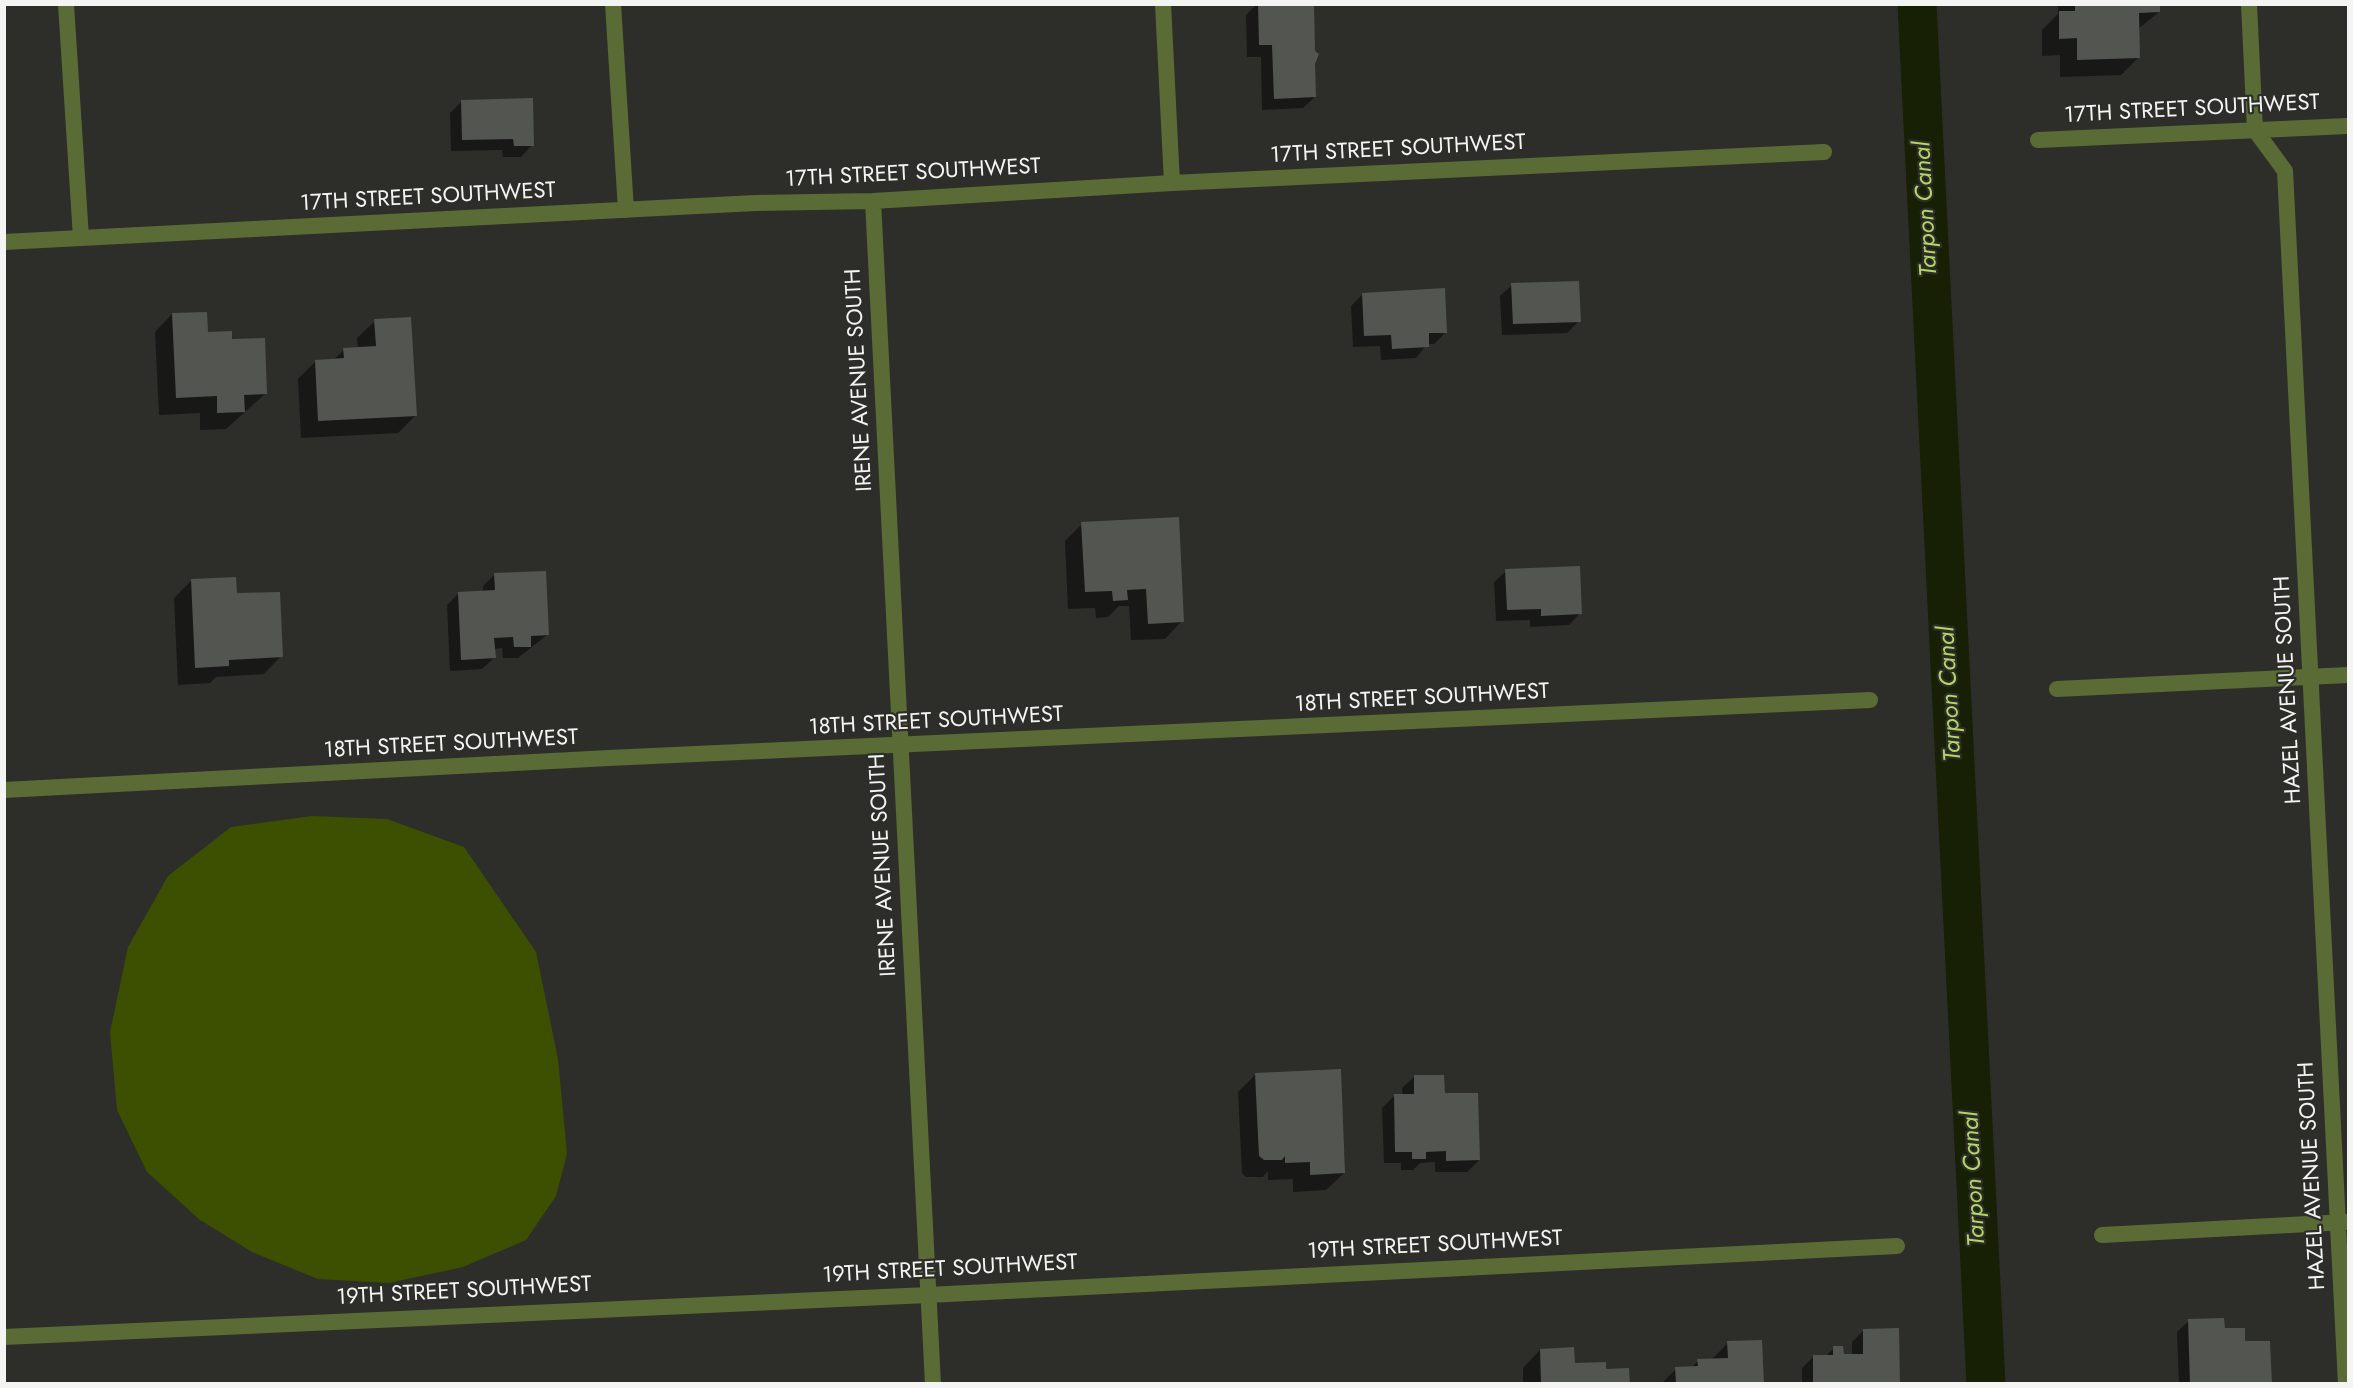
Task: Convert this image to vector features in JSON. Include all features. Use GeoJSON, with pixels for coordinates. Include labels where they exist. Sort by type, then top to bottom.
{"type":"FeatureCollection","features":[{"type":"Feature","properties":{"kind":"street"},"geometry":{"type":"LineString","coordinates":[[66,4],[81,238]]}},
{"type":"Feature","properties":{"kind":"street"},"geometry":{"type":"LineString","coordinates":[[613,4],[626,210]]}},
{"type":"Feature","properties":{"kind":"street"},"geometry":{"type":"LineString","coordinates":[[1163,4],[1172,183]]}},
{"type":"Feature","properties":{"kind":"street"},"geometry":{"type":"LineString","coordinates":[[2249,4],[2255,130]]}},
{"type":"Feature","properties":{"kind":"street","name":"17TH STREET SOUTHWEST"},"geometry":{"type":"LineString","coordinates":[[2038,140],[2349,126]]}},
{"type":"Feature","properties":{"kind":"street","name":"HAZEL AVENUE SOUTH"},"geometry":{"type":"LineString","coordinates":[[2255,130],[2285,171],[2343,1223],[2346,1383]]}},
{"type":"Feature","properties":{"kind":"street","name":"17TH STREET SOUTHWEST"},"geometry":{"type":"LineString","coordinates":[[4,242],[755,203],[873,201],[1172,183],[1824,152]]}},
{"type":"Feature","properties":{"kind":"street","name":"IRENE AVENUE SOUTH"},"geometry":{"type":"LineString","coordinates":[[873,201],[933,1383]]}},
{"type":"Feature","properties":{"kind":"street"},"geometry":{"type":"LineString","coordinates":[[2057,689],[2349,675]]}},
{"type":"Feature","properties":{"kind":"street","name":"18TH STREET SOUTHWEST"},"geometry":{"type":"LineString","coordinates":[[4,790],[1870,700]]}},
{"type":"Feature","properties":{"kind":"street"},"geometry":{"type":"LineString","coordinates":[[2102,1235],[2343,1223]]}},
{"type":"Feature","properties":{"kind":"street","name":"19TH STREET SOUTHWEST"},"geometry":{"type":"LineString","coordinates":[[4,1337],[928,1295],[1897,1246]]}},
{"type":"Feature","properties":{"kind":"green space"},"geometry":{"type":"Polygon","coordinates":[[[312,816],[387,819],[464,847],[536,952],[558,1059],[567,1154],[556,1196],[526,1240],[463,1267],[389,1283],[318,1279],[252,1252],[200,1220],[147,1172],[117,1110],[110,1032],[128,947],[168,876],[231,827],[312,816]]]}},
{"type":"Feature","properties":{"kind":"building"},"geometry":{"type":"Polygon","coordinates":[[[1258,4],[1314,4],[1315,51],[1319,54],[1315,64],[1316,97],[1274,99],[1272,45],[1259,45],[1258,4]]]}},
{"type":"Feature","properties":{"kind":"building"},"geometry":{"type":"Polygon","coordinates":[[[2075,4],[2160,4],[2160,12],[2139,13],[2140,58],[2077,60],[2077,38],[2059,39],[2059,11],[2075,11],[2075,4]]]}},
{"type":"Feature","properties":{"kind":"building"},"geometry":{"type":"Polygon","coordinates":[[[533,98],[534,146],[514,146],[513,139],[462,140],[461,100],[533,98]]]}},
{"type":"Feature","properties":{"kind":"building"},"geometry":{"type":"Polygon","coordinates":[[[1579,281],[1581,322],[1513,324],[1511,283],[1579,281]]]}},
{"type":"Feature","properties":{"kind":"building"},"geometry":{"type":"Polygon","coordinates":[[[1445,288],[1447,333],[1429,333],[1429,347],[1392,349],[1391,335],[1364,336],[1362,293],[1445,288]]]}},
{"type":"Feature","properties":{"kind":"building"},"geometry":{"type":"Polygon","coordinates":[[[207,312],[208,332],[232,331],[232,339],[265,338],[267,394],[244,395],[245,412],[217,413],[217,396],[176,398],[172,313],[207,312]]]}},
{"type":"Feature","properties":{"kind":"building"},"geometry":{"type":"Polygon","coordinates":[[[411,317],[417,416],[318,421],[315,360],[344,358],[343,348],[376,346],[374,319],[411,317]]]}},
{"type":"Feature","properties":{"kind":"building"},"geometry":{"type":"Polygon","coordinates":[[[1179,517],[1184,622],[1148,624],[1146,589],[1127,590],[1128,600],[1113,601],[1112,591],[1085,592],[1081,522],[1179,517]]]}},
{"type":"Feature","properties":{"kind":"building"},"geometry":{"type":"Polygon","coordinates":[[[1580,566],[1582,614],[1541,616],[1541,609],[1507,610],[1505,569],[1580,566]]]}},
{"type":"Feature","properties":{"kind":"building"},"geometry":{"type":"Polygon","coordinates":[[[546,571],[549,635],[531,636],[531,647],[514,647],[513,637],[494,638],[496,658],[461,660],[458,592],[495,590],[494,573],[546,571]]]}},
{"type":"Feature","properties":{"kind":"building"},"geometry":{"type":"Polygon","coordinates":[[[236,577],[237,593],[280,592],[283,657],[229,660],[229,666],[195,668],[191,579],[236,577]]]}},
{"type":"Feature","properties":{"kind":"building"},"geometry":{"type":"Polygon","coordinates":[[[1341,1069],[1345,1173],[1310,1175],[1310,1162],[1285,1163],[1285,1156],[1282,1160],[1264,1160],[1259,1156],[1255,1073],[1341,1069]]]}},
{"type":"Feature","properties":{"kind":"building"},"geometry":{"type":"Polygon","coordinates":[[[1414,1075],[1444,1075],[1445,1093],[1478,1093],[1480,1160],[1446,1161],[1446,1151],[1426,1152],[1426,1159],[1412,1159],[1412,1152],[1395,1152],[1394,1094],[1414,1094],[1414,1075]]]}},
{"type":"Feature","properties":{"kind":"building"},"geometry":{"type":"Polygon","coordinates":[[[2224,1318],[2225,1328],[2245,1328],[2245,1341],[2270,1341],[2272,1384],[2190,1384],[2188,1319],[2224,1318]]]}},
{"type":"Feature","properties":{"kind":"building"},"geometry":{"type":"Polygon","coordinates":[[[1899,1328],[1900,1384],[1813,1384],[1813,1355],[1833,1355],[1833,1346],[1843,1346],[1844,1354],[1863,1354],[1863,1329],[1899,1328]]]}},
{"type":"Feature","properties":{"kind":"building"},"geometry":{"type":"Polygon","coordinates":[[[1762,1340],[1764,1384],[1676,1384],[1675,1367],[1698,1366],[1697,1359],[1728,1358],[1727,1341],[1762,1340]]]}},
{"type":"Feature","properties":{"kind":"building"},"geometry":{"type":"Polygon","coordinates":[[[1574,1347],[1575,1363],[1606,1362],[1606,1369],[1629,1368],[1630,1384],[1541,1384],[1540,1349],[1574,1347]]]}},
{"type":"Feature","properties":{"kind":"waterway","name":"Tarpon Canal"},"geometry":{"type":"LineString","coordinates":[[1917,4],[1986,1384]]}}]}
